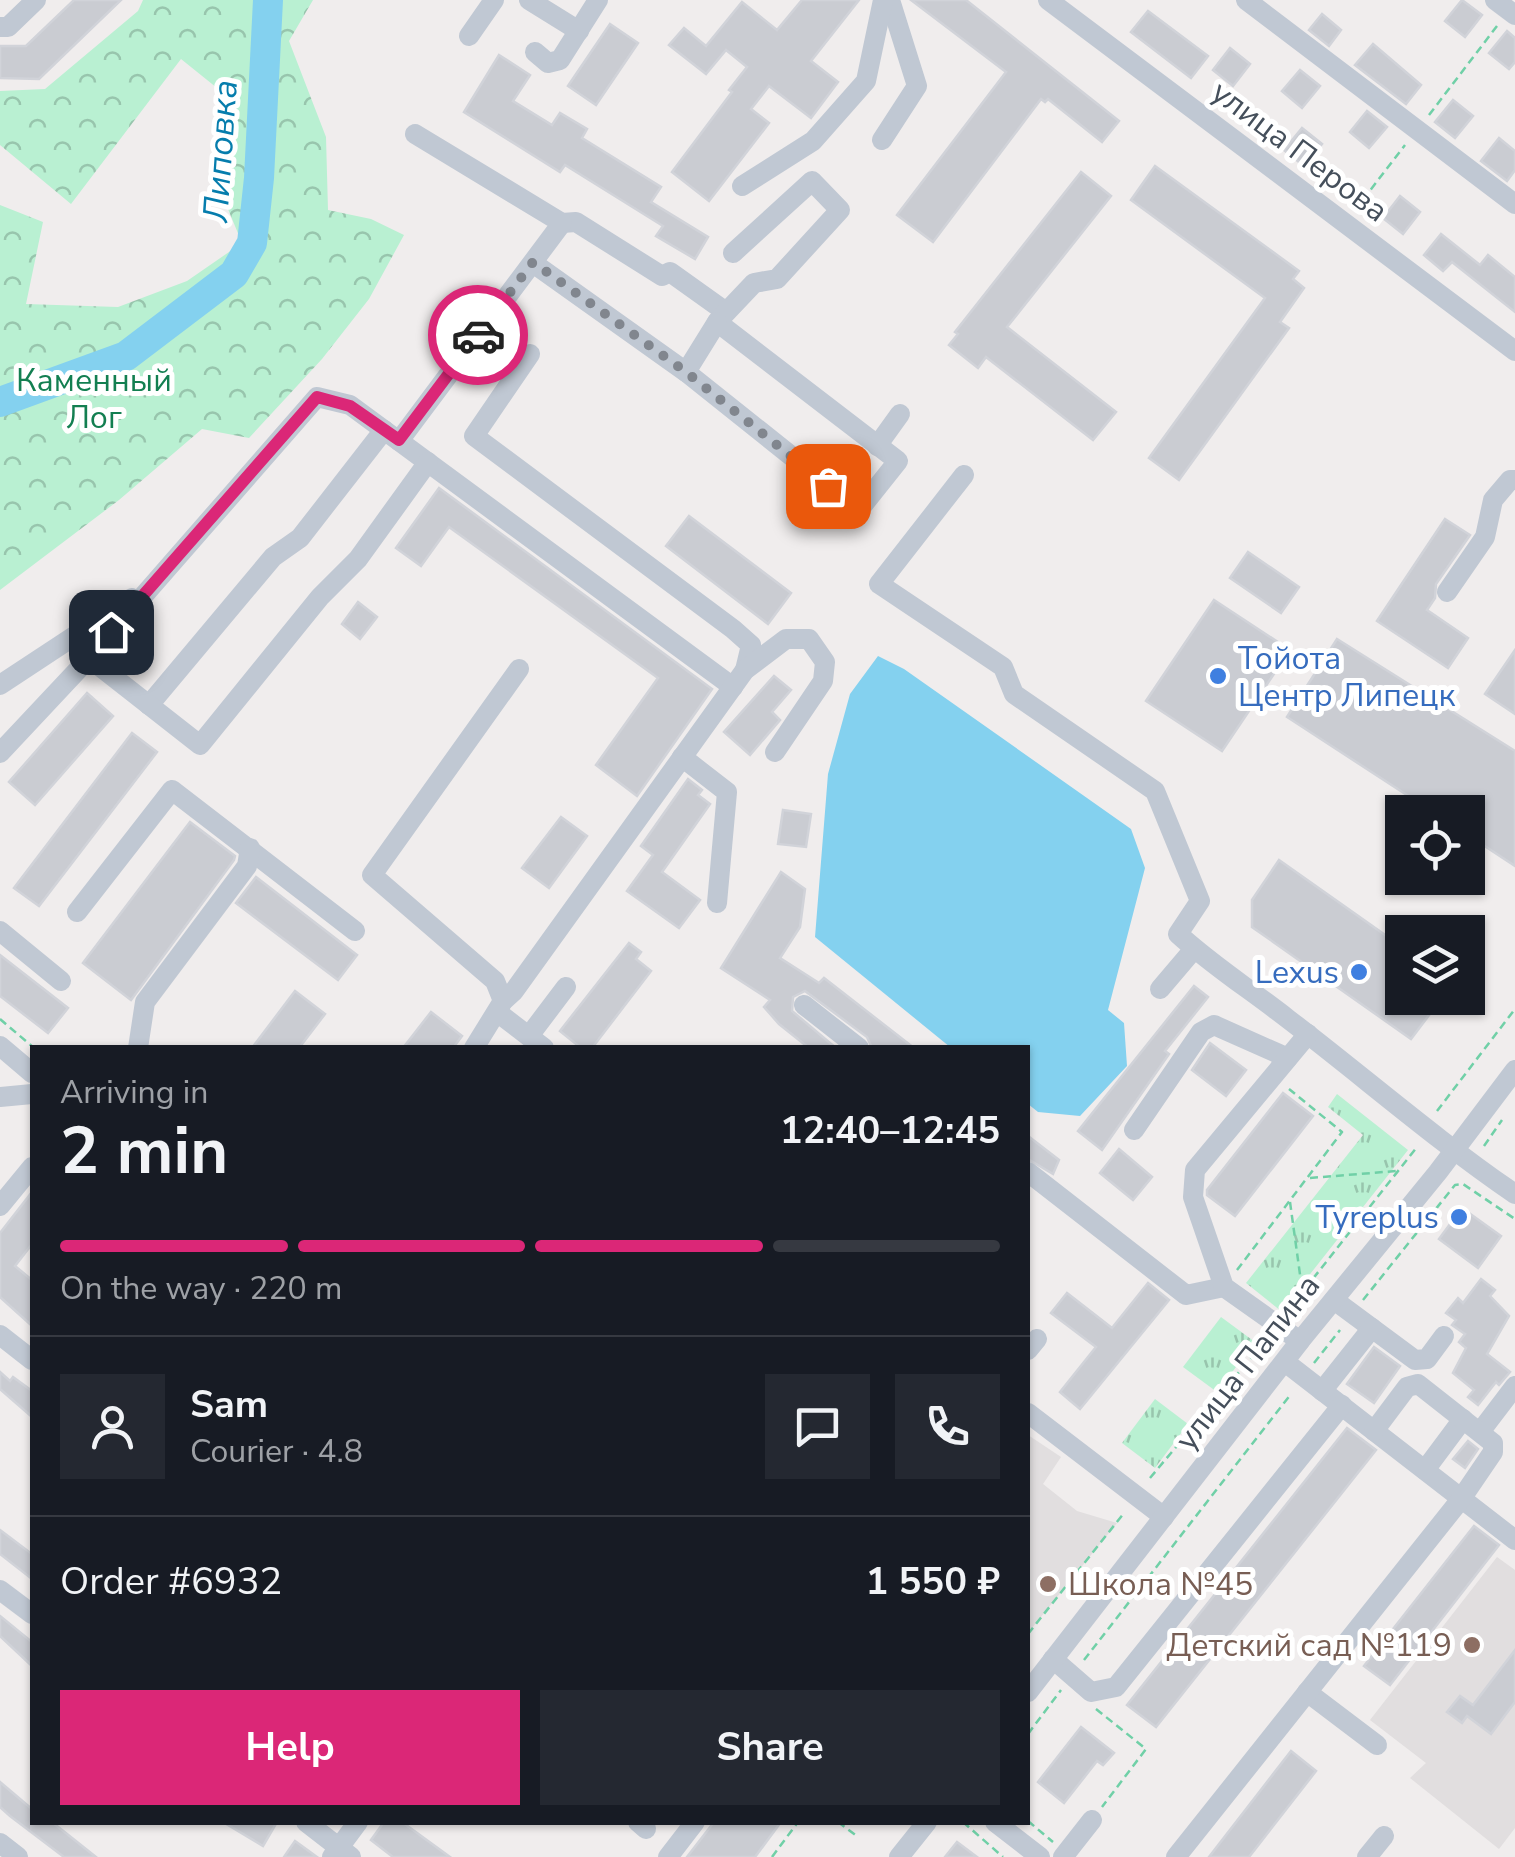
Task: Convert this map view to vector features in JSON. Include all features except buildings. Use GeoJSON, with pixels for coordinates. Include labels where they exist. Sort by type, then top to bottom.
{"type":"FeatureCollection","features":[{"type":"Feature","properties":{"kind":"street"},"geometry":{"type":"LineString","coordinates":[[0,27],[8,27],[36,0]]}},
{"type":"Feature","properties":{"kind":"street"},"geometry":{"type":"LineString","coordinates":[[469,36],[494,0]]}},
{"type":"Feature","properties":{"kind":"street"},"geometry":{"type":"LineString","coordinates":[[529,0],[578,30]]}},
{"type":"Feature","properties":{"kind":"street"},"geometry":{"type":"LineString","coordinates":[[535,52],[548,63],[560,60],[598,0]]}},
{"type":"Feature","properties":{"kind":"street"},"geometry":{"type":"LineString","coordinates":[[882,140],[917,86],[887,0]]}},
{"type":"Feature","properties":{"kind":"street"},"geometry":{"type":"LineString","coordinates":[[742,186],[813,141],[866,81],[887,0]]}},
{"type":"Feature","properties":{"kind":"street","name":"улица Перова"},"geometry":{"type":"LineString","coordinates":[[1048,0],[1515,351]]}},
{"type":"Feature","properties":{"kind":"street"},"geometry":{"type":"LineString","coordinates":[[1246,0],[1515,204]]}},
{"type":"Feature","properties":{"kind":"street"},"geometry":{"type":"LineString","coordinates":[[415,134],[562,223],[576,222],[662,276],[670,272],[898,461],[858,510],[686,372],[533,262]]}},
{"type":"Feature","properties":{"kind":"street"},"geometry":{"type":"LineString","coordinates":[[686,372],[721,317],[754,283],[777,279],[840,210],[812,182],[733,252]]}},
{"type":"Feature","properties":{"kind":"street"},"geometry":{"type":"LineString","coordinates":[[149,705],[272,558],[300,538],[391,435],[562,223]]}},
{"type":"Feature","properties":{"kind":"street"},"geometry":{"type":"LineString","coordinates":[[530,354],[474,436],[752,645],[739,679]]}},
{"type":"Feature","properties":{"kind":"street"},"geometry":{"type":"LineString","coordinates":[[0,753],[89,658],[317,397],[350,406],[739,679]]}},
{"type":"Feature","properties":{"kind":"street"},"geometry":{"type":"LineString","coordinates":[[877,446],[900,414]]}},
{"type":"Feature","properties":{"kind":"street"},"geometry":{"type":"LineString","coordinates":[[89,658],[200,746],[320,596],[358,558],[428,462]]}},
{"type":"Feature","properties":{"kind":"street"},"geometry":{"type":"LineString","coordinates":[[964,475],[878,584],[1003,666],[1014,694],[1155,790],[1200,900],[1178,934],[1454,1152],[1515,1194]]}},
{"type":"Feature","properties":{"kind":"street"},"geometry":{"type":"LineString","coordinates":[[1447,592],[1486,537],[1493,500],[1510,480],[1515,480]]}},
{"type":"Feature","properties":{"kind":"street"},"geometry":{"type":"LineString","coordinates":[[0,686],[156,582]]}},
{"type":"Feature","properties":{"kind":"street"},"geometry":{"type":"LineString","coordinates":[[476,1045],[500,1006],[739,679],[786,639],[810,639],[825,662],[824,681],[776,752]]}},
{"type":"Feature","properties":{"kind":"street"},"geometry":{"type":"LineString","coordinates":[[519,669],[372,875],[495,982],[500,1006],[536,1042],[566,988]]}},
{"type":"Feature","properties":{"kind":"street"},"geometry":{"type":"LineString","coordinates":[[682,757],[728,792],[717,903]]}},
{"type":"Feature","properties":{"kind":"street"},"geometry":{"type":"LineString","coordinates":[[77,912],[172,790],[355,931]]}},
{"type":"Feature","properties":{"kind":"street"},"geometry":{"type":"LineString","coordinates":[[138,1045],[145,1002],[247,866],[250,848]]}},
{"type":"Feature","properties":{"kind":"street"},"geometry":{"type":"LineString","coordinates":[[0,931],[61,981]]}},
{"type":"Feature","properties":{"kind":"street"},"geometry":{"type":"LineString","coordinates":[[1160,989],[1194,949]]}},
{"type":"Feature","properties":{"kind":"street"},"geometry":{"type":"LineString","coordinates":[[804,1005],[854,1045]]}},
{"type":"Feature","properties":{"kind":"street"},"geometry":{"type":"LineString","coordinates":[[1134,1130],[1200,1032],[1214,1025],[1288,1058]]}},
{"type":"Feature","properties":{"kind":"street"},"geometry":{"type":"LineString","coordinates":[[1300,1341],[1224,1287],[1193,1196],[1194,1170],[1308,1034]]}},
{"type":"Feature","properties":{"kind":"street"},"geometry":{"type":"LineString","coordinates":[[0,1046],[30,1072]]}},
{"type":"Feature","properties":{"kind":"street","name":"улица Папина"},"geometry":{"type":"LineString","coordinates":[[1030,1689],[1515,1070]]}},
{"type":"Feature","properties":{"kind":"street"},"geometry":{"type":"LineString","coordinates":[[0,1097],[30,1094]]}},
{"type":"Feature","properties":{"kind":"street"},"geometry":{"type":"LineString","coordinates":[[0,1206],[30,1169]]}},
{"type":"Feature","properties":{"kind":"street"},"geometry":{"type":"LineString","coordinates":[[1030,1174],[1186,1295],[1224,1287]]}},
{"type":"Feature","properties":{"kind":"street"},"geometry":{"type":"LineString","coordinates":[[1334,1300],[1415,1360],[1427,1359],[1444,1336]]}},
{"type":"Feature","properties":{"kind":"street"},"geometry":{"type":"LineString","coordinates":[[1322,1391],[1372,1328]]}},
{"type":"Feature","properties":{"kind":"street"},"geometry":{"type":"LineString","coordinates":[[0,1335],[30,1358]]}},
{"type":"Feature","properties":{"kind":"street"},"geometry":{"type":"LineString","coordinates":[[1285,1362],[1515,1540]]}},
{"type":"Feature","properties":{"kind":"street"},"geometry":{"type":"LineString","coordinates":[[1176,1857],[1461,1500],[1493,1452],[1493,1443],[1418,1384],[1407,1387],[1374,1430]]}},
{"type":"Feature","properties":{"kind":"street"},"geometry":{"type":"LineString","coordinates":[[1480,1432],[1515,1386]]}},
{"type":"Feature","properties":{"kind":"street"},"geometry":{"type":"LineString","coordinates":[[1053,1659],[1091,1692],[1116,1688],[1342,1405]]}},
{"type":"Feature","properties":{"kind":"street"},"geometry":{"type":"LineString","coordinates":[[1030,1415],[1164,1516]]}},
{"type":"Feature","properties":{"kind":"street"},"geometry":{"type":"LineString","coordinates":[[1424,1470],[1463,1419]]}},
{"type":"Feature","properties":{"kind":"street"},"geometry":{"type":"LineString","coordinates":[[0,1590],[30,1612]]}},
{"type":"Feature","properties":{"kind":"street"},"geometry":{"type":"LineString","coordinates":[[1307,1692],[1377,1745]]}},
{"type":"Feature","properties":{"kind":"street"},"geometry":{"type":"LineString","coordinates":[[1065,1855],[1092,1820]]}},
{"type":"Feature","properties":{"kind":"street"},"geometry":{"type":"LineString","coordinates":[[309,1825],[341,1854],[356,1825]]}},
{"type":"Feature","properties":{"kind":"street"},"geometry":{"type":"LineString","coordinates":[[668,1857],[693,1825]]}},
{"type":"Feature","properties":{"kind":"street"},"geometry":{"type":"LineString","coordinates":[[899,1857],[925,1825]]}},
{"type":"Feature","properties":{"kind":"street"},"geometry":{"type":"LineString","coordinates":[[998,1825],[1011,1852],[1040,1857]]}},
{"type":"Feature","properties":{"kind":"street"},"geometry":{"type":"LineString","coordinates":[[1367,1857],[1384,1836]]}},
{"type":"Feature","properties":{"kind":"street"},"geometry":{"type":"LineString","coordinates":[[0,1843],[18,1857]]}},
{"type":"Feature","properties":{"kind":"path"},"geometry":{"type":"LineString","coordinates":[[1345,223],[1506,9]]}},
{"type":"Feature","properties":{"kind":"path"},"geometry":{"type":"LineString","coordinates":[[1436,1112],[1515,1010]]}},
{"type":"Feature","properties":{"kind":"path"},"geometry":{"type":"LineString","coordinates":[[0,1019],[30,1045]]}},
{"type":"Feature","properties":{"kind":"path"},"geometry":{"type":"LineString","coordinates":[[1224,1287],[1342,1132],[1274,1076]]}},
{"type":"Feature","properties":{"kind":"path"},"geometry":{"type":"LineString","coordinates":[[1482,1152],[1505,1116]]}},
{"type":"Feature","properties":{"kind":"path"},"geometry":{"type":"LineString","coordinates":[[1150,1478],[1278,1325],[1302,1289],[1418,1146]]}},
{"type":"Feature","properties":{"kind":"path"},"geometry":{"type":"LineString","coordinates":[[1308,1178],[1398,1170]]}},
{"type":"Feature","properties":{"kind":"path"},"geometry":{"type":"LineString","coordinates":[[1030,1731],[1454,1185],[1463,1184],[1515,1219]]}},
{"type":"Feature","properties":{"kind":"path"},"geometry":{"type":"LineString","coordinates":[[1290,1201],[1302,1289]]}},
{"type":"Feature","properties":{"kind":"path"},"geometry":{"type":"LineString","coordinates":[[1030,1631],[1138,1496]]}},
{"type":"Feature","properties":{"kind":"path"},"geometry":{"type":"LineString","coordinates":[[1092,1706],[1146,1749],[1092,1820]]}},
{"type":"Feature","properties":{"kind":"path"},"geometry":{"type":"LineString","coordinates":[[1030,1823],[1065,1855]]}},
{"type":"Feature","properties":{"kind":"path"},"geometry":{"type":"LineString","coordinates":[[772,1857],[796,1825]]}},
{"type":"Feature","properties":{"kind":"path"},"geometry":{"type":"LineString","coordinates":[[842,1825],[858,1837]]}},
{"type":"Feature","properties":{"kind":"path"},"geometry":{"type":"LineString","coordinates":[[968,1825],[1011,1852]]}},
{"type":"Feature","properties":{"kind":"shaded area","name":"Школа №45"},"geometry":{"type":"Polygon","coordinates":[[[1030,1436],[1061,1457],[1043,1484],[1077,1511],[1117,1523],[1030,1631],[1030,1436]]]}},
{"type":"Feature","properties":{"kind":"shaded area","name":"Детский сад №119"},"geometry":{"type":"Polygon","coordinates":[[[1497,1557],[1515,1570],[1515,1828],[1499,1849],[1410,1778],[1426,1763],[1370,1720],[1497,1557]]]}},
{"type":"Feature","properties":{"kind":"green space","name":"Каменный Лог"},"geometry":{"type":"Polygon","coordinates":[[[143,0],[313,0],[289,41],[326,137],[328,210],[371,219],[404,235],[369,299],[322,359],[249,438],[202,429],[119,500],[0,590],[0,205],[43,222],[26,304],[118,307],[187,281],[242,243],[223,197],[222,92],[181,59],[71,204],[0,145],[0,91],[45,89],[138,11],[143,0]]]}},
{"type":"Feature","properties":{"kind":"green space"},"geometry":{"type":"Polygon","coordinates":[[[1337,1094],[1408,1150],[1281,1311],[1246,1283],[1363,1135],[1328,1107],[1337,1094]]]}},
{"type":"Feature","properties":{"kind":"green space"},"geometry":{"type":"Polygon","coordinates":[[[1221,1317],[1255,1342],[1217,1392],[1183,1367],[1221,1317]]]}},
{"type":"Feature","properties":{"kind":"green space"},"geometry":{"type":"Polygon","coordinates":[[[1155,1399],[1188,1424],[1155,1468],[1122,1443],[1155,1399]]]}},
{"type":"Feature","properties":{"kind":"water"},"geometry":{"type":"Polygon","coordinates":[[[878,656],[904,669],[1131,829],[1145,868],[1108,1010],[1124,1023],[1127,1066],[1080,1116],[1038,1112],[1030,1106],[1030,1045],[948,1045],[815,937],[828,774],[850,694],[878,656]]]}},
{"type":"Feature","properties":{"kind":"waterway","name":"Липовка"},"geometry":{"type":"LineString","coordinates":[[0,402],[126,356],[234,274],[252,243],[268,0]]}},
{"type":"Feature","properties":{"kind":"way so far"},"geometry":{"type":"LineString","coordinates":[[478,335],[533,262],[686,372],[828,486]]}},
{"type":"Feature","properties":{"kind":"place","name":"Тойота Центр Липецк"},"geometry":{"type":"Point","coordinates":[1218,676]}},
{"type":"Feature","properties":{"kind":"place","name":"Lexus"},"geometry":{"type":"Point","coordinates":[1359,972]}},
{"type":"Feature","properties":{"kind":"place","name":"Tyreplus"},"geometry":{"type":"Point","coordinates":[1459,1217]}},
{"type":"Feature","properties":{"kind":"place","name":"Школа №45"},"geometry":{"type":"Point","coordinates":[1048,1584]}},
{"type":"Feature","properties":{"kind":"place","name":"Детский сад №119"},"geometry":{"type":"Point","coordinates":[1472,1645]}},
{"type":"Feature","properties":{"kind":"route"},"geometry":{"type":"LineString","coordinates":[[111,632],[317,397],[350,406],[399,440],[478,335]]}}]}
